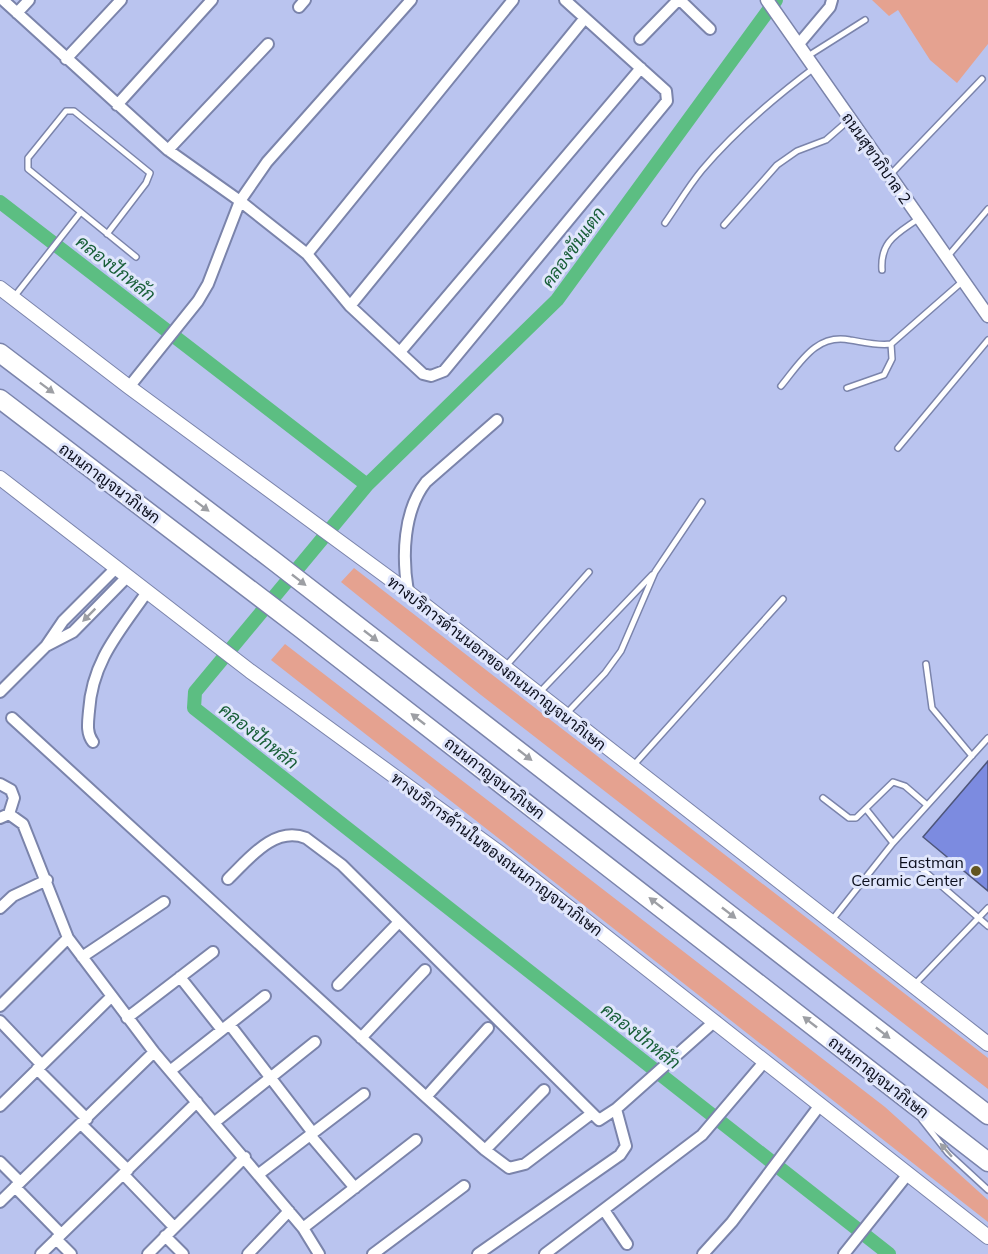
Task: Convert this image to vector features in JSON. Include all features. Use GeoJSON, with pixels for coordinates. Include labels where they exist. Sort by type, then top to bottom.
{"type":"FeatureCollection","features":[{"type":"Feature","properties":{"kind":"highway"},"geometry":{"type":"LineString","coordinates":[[0,352],[988,1115]]}},
{"type":"Feature","properties":{"kind":"highway","name":"ถนนกาญจนาภิเษก"},"geometry":{"type":"LineString","coordinates":[[0,399],[299,627],[988,1162]]}},
{"type":"Feature","properties":{"kind":"main road","name":"ทางบริการด้านนอกของถนนกาญจนาภิเษก"},"geometry":{"type":"LineString","coordinates":[[0,288],[129,387],[408,592],[537,695],[988,1044]]}},
{"type":"Feature","properties":{"kind":"main road","name":"ทางบริการด้านในของถนนกาญจนาภิเษก"},"geometry":{"type":"LineString","coordinates":[[0,478],[250,671],[501,854],[988,1237]]}},
{"type":"Feature","properties":{"kind":"street"},"geometry":{"type":"LineString","coordinates":[[3,0],[168,150],[240,201],[307,254],[350,306],[423,374],[438,375],[444,371],[668,101],[666,91],[565,0]]}},
{"type":"Feature","properties":{"kind":"street"},"geometry":{"type":"LineString","coordinates":[[17,13],[29,0]]}},
{"type":"Feature","properties":{"kind":"street"},"geometry":{"type":"LineString","coordinates":[[66,59],[121,0]]}},
{"type":"Feature","properties":{"kind":"street"},"geometry":{"type":"LineString","coordinates":[[117,105],[212,0]]}},
{"type":"Feature","properties":{"kind":"street"},"geometry":{"type":"LineString","coordinates":[[129,387],[162,349],[208,284],[240,201],[267,162],[411,0]]}},
{"type":"Feature","properties":{"kind":"street"},"geometry":{"type":"LineString","coordinates":[[307,254],[513,0]]}},
{"type":"Feature","properties":{"kind":"street"},"geometry":{"type":"LineString","coordinates":[[640,39],[679,0],[710,29]]}},
{"type":"Feature","properties":{"kind":"street","name":"ถนนสุขาภิบาล 2"},"geometry":{"type":"LineString","coordinates":[[767,0],[988,316]]}},
{"type":"Feature","properties":{"kind":"street"},"geometry":{"type":"LineString","coordinates":[[798,45],[830,7],[831,0]]}},
{"type":"Feature","properties":{"kind":"street"},"geometry":{"type":"LineString","coordinates":[[350,306],[585,18]]}},
{"type":"Feature","properties":{"kind":"street"},"geometry":{"type":"LineString","coordinates":[[168,150],[268,44]]}},
{"type":"Feature","properties":{"kind":"street"},"geometry":{"type":"LineString","coordinates":[[400,352],[641,68]]}},
{"type":"Feature","properties":{"kind":"street"},"geometry":{"type":"LineString","coordinates":[[408,592],[404,565],[417,493],[426,482],[497,420]]}},
{"type":"Feature","properties":{"kind":"street"},"geometry":{"type":"LineString","coordinates":[[0,692],[46,646],[73,632],[122,573]]}},
{"type":"Feature","properties":{"kind":"street"},"geometry":{"type":"LineString","coordinates":[[93,742],[89,736],[88,723],[94,677],[100,660],[147,592]]}},
{"type":"Feature","properties":{"kind":"street"},"geometry":{"type":"LineString","coordinates":[[12,718],[426,1097],[485,1150],[509,1168],[525,1164],[591,1114]]}},
{"type":"Feature","properties":{"kind":"street"},"geometry":{"type":"LineString","coordinates":[[0,784],[11,790],[14,798],[4,816],[23,824],[68,938],[154,1052],[290,1211],[319,1254]]}},
{"type":"Feature","properties":{"kind":"street"},"geometry":{"type":"LineString","coordinates":[[228,879],[268,841],[300,836],[342,865],[591,1114],[602,1119],[715,1021]]}},
{"type":"Feature","properties":{"kind":"street"},"geometry":{"type":"LineString","coordinates":[[0,908],[13,896],[47,880]]}},
{"type":"Feature","properties":{"kind":"street"},"geometry":{"type":"LineString","coordinates":[[82,957],[164,902]]}},
{"type":"Feature","properties":{"kind":"street"},"geometry":{"type":"LineString","coordinates":[[338,985],[399,922]]}},
{"type":"Feature","properties":{"kind":"street"},"geometry":{"type":"LineString","coordinates":[[0,1006],[68,938]]}},
{"type":"Feature","properties":{"kind":"street"},"geometry":{"type":"LineString","coordinates":[[127,1018],[213,952]]}},
{"type":"Feature","properties":{"kind":"street"},"geometry":{"type":"LineString","coordinates":[[361,1038],[425,970]]}},
{"type":"Feature","properties":{"kind":"street"},"geometry":{"type":"LineString","coordinates":[[180,977],[270,1078],[355,1188]]}},
{"type":"Feature","properties":{"kind":"street"},"geometry":{"type":"LineString","coordinates":[[170,1071],[265,996]]}},
{"type":"Feature","properties":{"kind":"street"},"geometry":{"type":"LineString","coordinates":[[0,1106],[111,997]]}},
{"type":"Feature","properties":{"kind":"street"},"geometry":{"type":"LineString","coordinates":[[0,1021],[126,1173],[174,1227]]}},
{"type":"Feature","properties":{"kind":"street"},"geometry":{"type":"LineString","coordinates":[[426,1097],[488,1028]]}},
{"type":"Feature","properties":{"kind":"street"},"geometry":{"type":"LineString","coordinates":[[215,1122],[315,1042]]}},
{"type":"Feature","properties":{"kind":"street"},"geometry":{"type":"LineString","coordinates":[[0,1202],[154,1052]]}},
{"type":"Feature","properties":{"kind":"street"},"geometry":{"type":"LineString","coordinates":[[544,1254],[702,1135],[730,1105],[765,1061]]}},
{"type":"Feature","properties":{"kind":"street"},"geometry":{"type":"LineString","coordinates":[[485,1150],[544,1090]]}},
{"type":"Feature","properties":{"kind":"street"},"geometry":{"type":"LineString","coordinates":[[259,1174],[364,1094]]}},
{"type":"Feature","properties":{"kind":"street"},"geometry":{"type":"LineString","coordinates":[[41,1254],[197,1102]]}},
{"type":"Feature","properties":{"kind":"street"},"geometry":{"type":"LineString","coordinates":[[703,1254],[820,1105]]}},
{"type":"Feature","properties":{"kind":"street"},"geometry":{"type":"LineString","coordinates":[[478,1254],[620,1155],[626,1146],[616,1109]]}},
{"type":"Feature","properties":{"kind":"street"},"geometry":{"type":"LineString","coordinates":[[303,1228],[416,1140]]}},
{"type":"Feature","properties":{"kind":"street"},"geometry":{"type":"LineString","coordinates":[[148,1254],[245,1157]]}},
{"type":"Feature","properties":{"kind":"street"},"geometry":{"type":"LineString","coordinates":[[0,1162],[71,1254]]}},
{"type":"Feature","properties":{"kind":"street"},"geometry":{"type":"LineString","coordinates":[[847,1250],[908,1174]]}},
{"type":"Feature","properties":{"kind":"street"},"geometry":{"type":"LineString","coordinates":[[373,1254],[464,1186]]}},
{"type":"Feature","properties":{"kind":"street"},"geometry":{"type":"LineString","coordinates":[[604,1210],[627,1244]]}},
{"type":"Feature","properties":{"kind":"street"},"geometry":{"type":"LineString","coordinates":[[248,1254],[290,1211]]}},
{"type":"Feature","properties":{"kind":"street"},"geometry":{"type":"LineString","coordinates":[[165,1236],[183,1254]]}},
{"type":"Feature","properties":{"kind":"lane"},"geometry":{"type":"LineString","coordinates":[[806,57],[865,20]]}},
{"type":"Feature","properties":{"kind":"lane"},"geometry":{"type":"LineString","coordinates":[[664,223],[702,171],[722,149],[776,96],[814,68]]}},
{"type":"Feature","properties":{"kind":"lane"},"geometry":{"type":"LineString","coordinates":[[890,175],[982,79]]}},
{"type":"Feature","properties":{"kind":"lane"},"geometry":{"type":"LineString","coordinates":[[107,234],[146,183],[150,173],[74,111],[69,110],[62,114],[28,158],[27,165],[33,175],[80,213],[136,257]]}},
{"type":"Feature","properties":{"kind":"lane"},"geometry":{"type":"LineString","coordinates":[[724,225],[777,165],[797,151],[826,140],[850,119]]}},
{"type":"Feature","properties":{"kind":"lane"},"geometry":{"type":"LineString","coordinates":[[947,258],[988,209]]}},
{"type":"Feature","properties":{"kind":"lane"},"geometry":{"type":"LineString","coordinates":[[13,298],[80,213]]}},
{"type":"Feature","properties":{"kind":"lane"},"geometry":{"type":"LineString","coordinates":[[882,270],[882,252],[886,244],[920,218]]}},
{"type":"Feature","properties":{"kind":"lane"},"geometry":{"type":"LineString","coordinates":[[781,386],[814,347],[829,339],[844,338],[883,346],[891,344],[963,281]]}},
{"type":"Feature","properties":{"kind":"lane"},"geometry":{"type":"LineString","coordinates":[[898,448],[988,340]]}},
{"type":"Feature","properties":{"kind":"lane"},"geometry":{"type":"LineString","coordinates":[[847,388],[884,375],[892,359],[891,344]]}},
{"type":"Feature","properties":{"kind":"lane"},"geometry":{"type":"LineString","coordinates":[[564,716],[605,673],[621,651],[656,572],[702,502]]}},
{"type":"Feature","properties":{"kind":"lane"},"geometry":{"type":"LineString","coordinates":[[504,668],[589,572]]}},
{"type":"Feature","properties":{"kind":"lane"},"geometry":{"type":"LineString","coordinates":[[537,695],[656,572]]}},
{"type":"Feature","properties":{"kind":"lane"},"geometry":{"type":"LineString","coordinates":[[631,768],[783,599]]}},
{"type":"Feature","properties":{"kind":"lane"},"geometry":{"type":"LineString","coordinates":[[926,664],[932,708],[972,756]]}},
{"type":"Feature","properties":{"kind":"lane"},"geometry":{"type":"LineString","coordinates":[[831,921],[893,843],[988,738]]}},
{"type":"Feature","properties":{"kind":"lane"},"geometry":{"type":"LineString","coordinates":[[823,798],[849,818],[856,818],[893,782],[905,786],[927,805]]}},
{"type":"Feature","properties":{"kind":"lane"},"geometry":{"type":"LineString","coordinates":[[866,809],[893,843]]}},
{"type":"Feature","properties":{"kind":"lane"},"geometry":{"type":"LineString","coordinates":[[915,863],[988,926]]}},
{"type":"Feature","properties":{"kind":"lane"},"geometry":{"type":"LineString","coordinates":[[914,986],[988,908]]}},
{"type":"Feature","properties":{"kind":"lane"},"geometry":{"type":"LineString","coordinates":[[901,1094],[948,1153],[988,1190]]}},
{"type":"Feature","properties":{"kind":"shaded area"},"geometry":{"type":"Polygon","coordinates":[[[872,0],[988,0],[988,44],[957,83],[930,60],[898,10],[889,16],[872,0]]]}},
{"type":"Feature","properties":{"kind":"shaded area"},"geometry":{"type":"Polygon","coordinates":[[[354,568],[988,1058],[988,1089],[481,695],[341,582],[354,568]]]}},
{"type":"Feature","properties":{"kind":"shaded area"},"geometry":{"type":"Polygon","coordinates":[[[285,644],[885,1107],[988,1200],[988,1222],[271,660],[285,644]]]}},
{"type":"Feature","properties":{"kind":"building"},"geometry":{"type":"Polygon","coordinates":[[[988,761],[988,891],[923,837],[988,761]]]}},
{"type":"Feature","properties":{"kind":"waterway","name":"คลองปักหลัก"},"geometry":{"type":"LineString","coordinates":[[776,0],[557,300],[367,485],[195,692],[194,708],[889,1254]]}},
{"type":"Feature","properties":{"kind":"waterway","name":"คลองปักหลัก"},"geometry":{"type":"LineString","coordinates":[[0,202],[367,485]]}},
{"type":"Feature","properties":{"kind":"place","name":"Eastman Ceramic Center"},"geometry":{"type":"Point","coordinates":[976,871]}},
{"type":"Feature","properties":{"kind":"water label","name":"คลองขันแตก"},"geometry":{"type":"Point","coordinates":[573,247]}}]}
